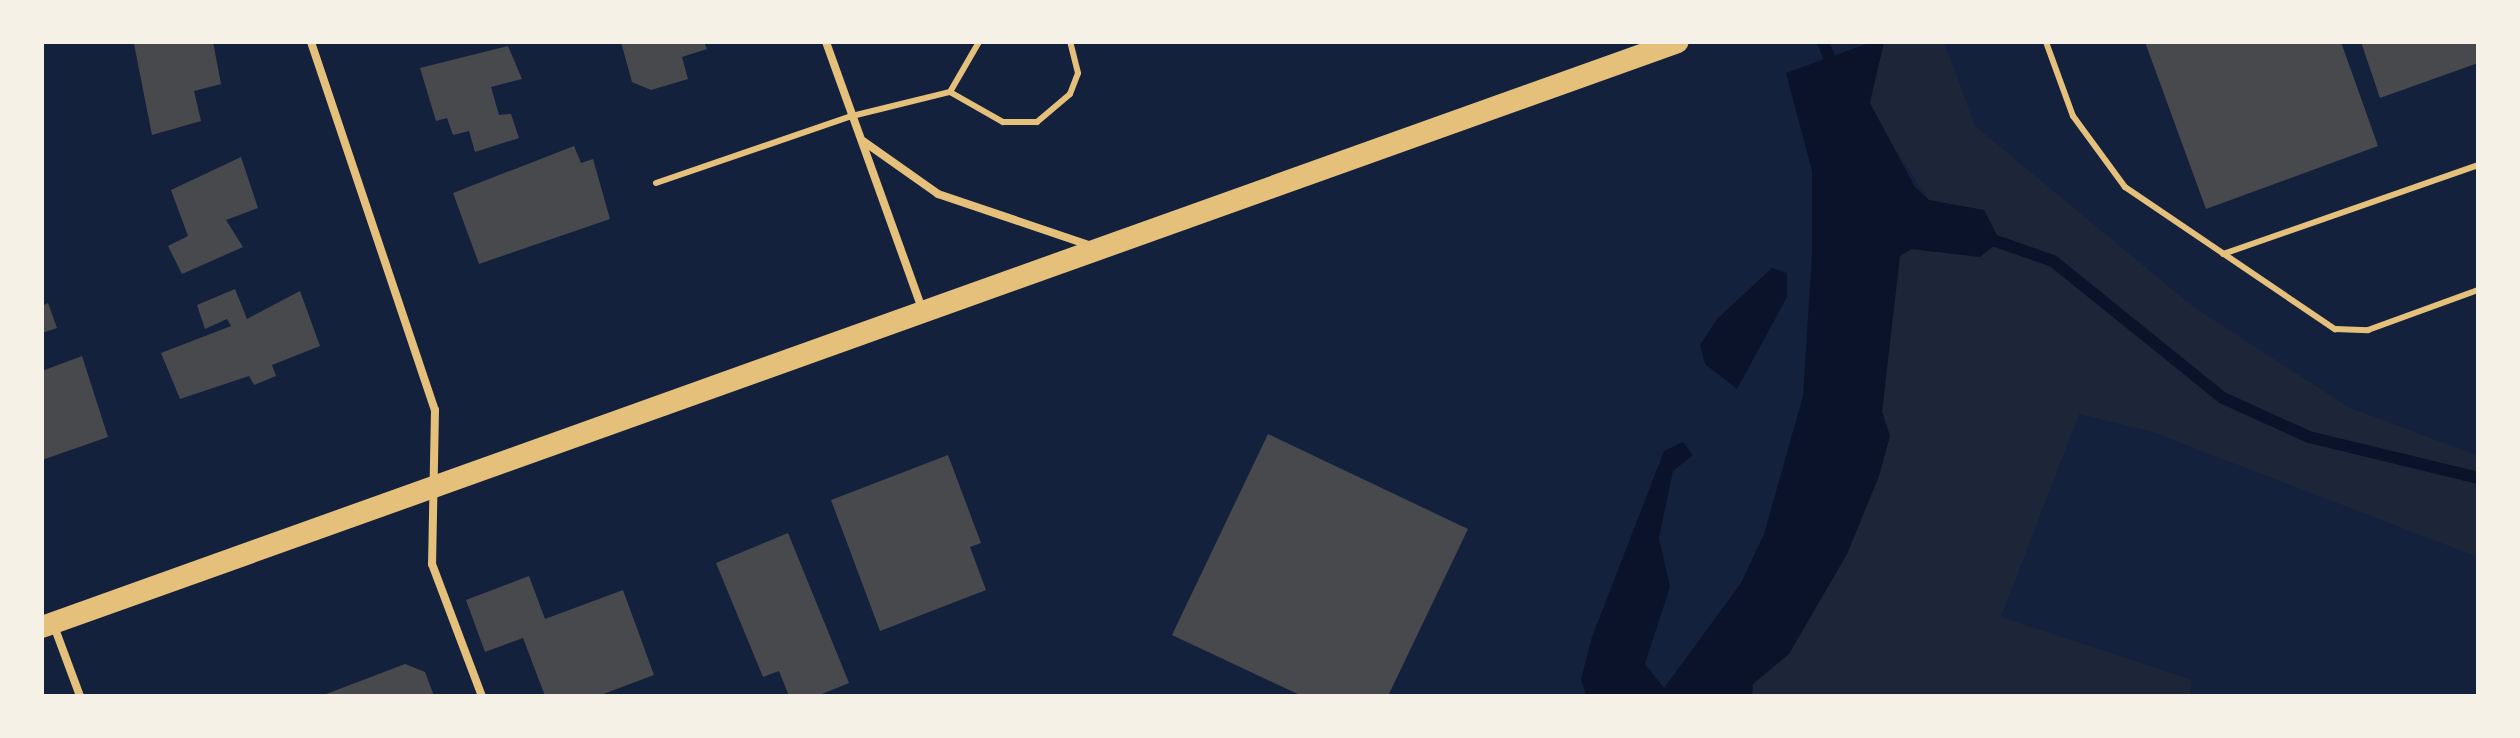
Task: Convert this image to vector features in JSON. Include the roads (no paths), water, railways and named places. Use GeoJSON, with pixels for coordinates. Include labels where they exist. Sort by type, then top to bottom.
{"type":"FeatureCollection","features":[{"type":"Feature","properties":{"kind":"highway"},"geometry":{"type":"LineString","coordinates":[[48,625],[1678,42]]}},
{"type":"Feature","properties":{"kind":"street"},"geometry":{"type":"LineString","coordinates":[[311,42],[435,410],[432,564],[482,696]]}},
{"type":"Feature","properties":{"kind":"street"},"geometry":{"type":"LineString","coordinates":[[826,42],[924,312]]}},
{"type":"Feature","properties":{"kind":"street"},"geometry":{"type":"LineString","coordinates":[[860,139],[938,194],[1100,248]]}},
{"type":"Feature","properties":{"kind":"street"},"geometry":{"type":"LineString","coordinates":[[48,625],[80,696]]}},
{"type":"Feature","properties":{"kind":"lane"},"geometry":{"type":"LineString","coordinates":[[950,92],[979,42]]}},
{"type":"Feature","properties":{"kind":"lane"},"geometry":{"type":"LineString","coordinates":[[656,183],[852,116],[950,92],[1003,122],[1037,122],[1070,94],[1078,73],[1070,42]]}},
{"type":"Feature","properties":{"kind":"lane"},"geometry":{"type":"LineString","coordinates":[[2046,42],[2073,116],[2125,187],[2335,329],[2368,330],[2478,290]]}},
{"type":"Feature","properties":{"kind":"lane"},"geometry":{"type":"LineString","coordinates":[[2223,254],[2478,165]]}},
{"type":"Feature","properties":{"kind":"waterway"},"geometry":{"type":"LineString","coordinates":[[1823,42],[1829,57]]}},
{"type":"Feature","properties":{"kind":"waterway"},"geometry":{"type":"LineString","coordinates":[[1987,238],[2053,261],[2223,398],[2309,437],[2478,478]]}}]}
